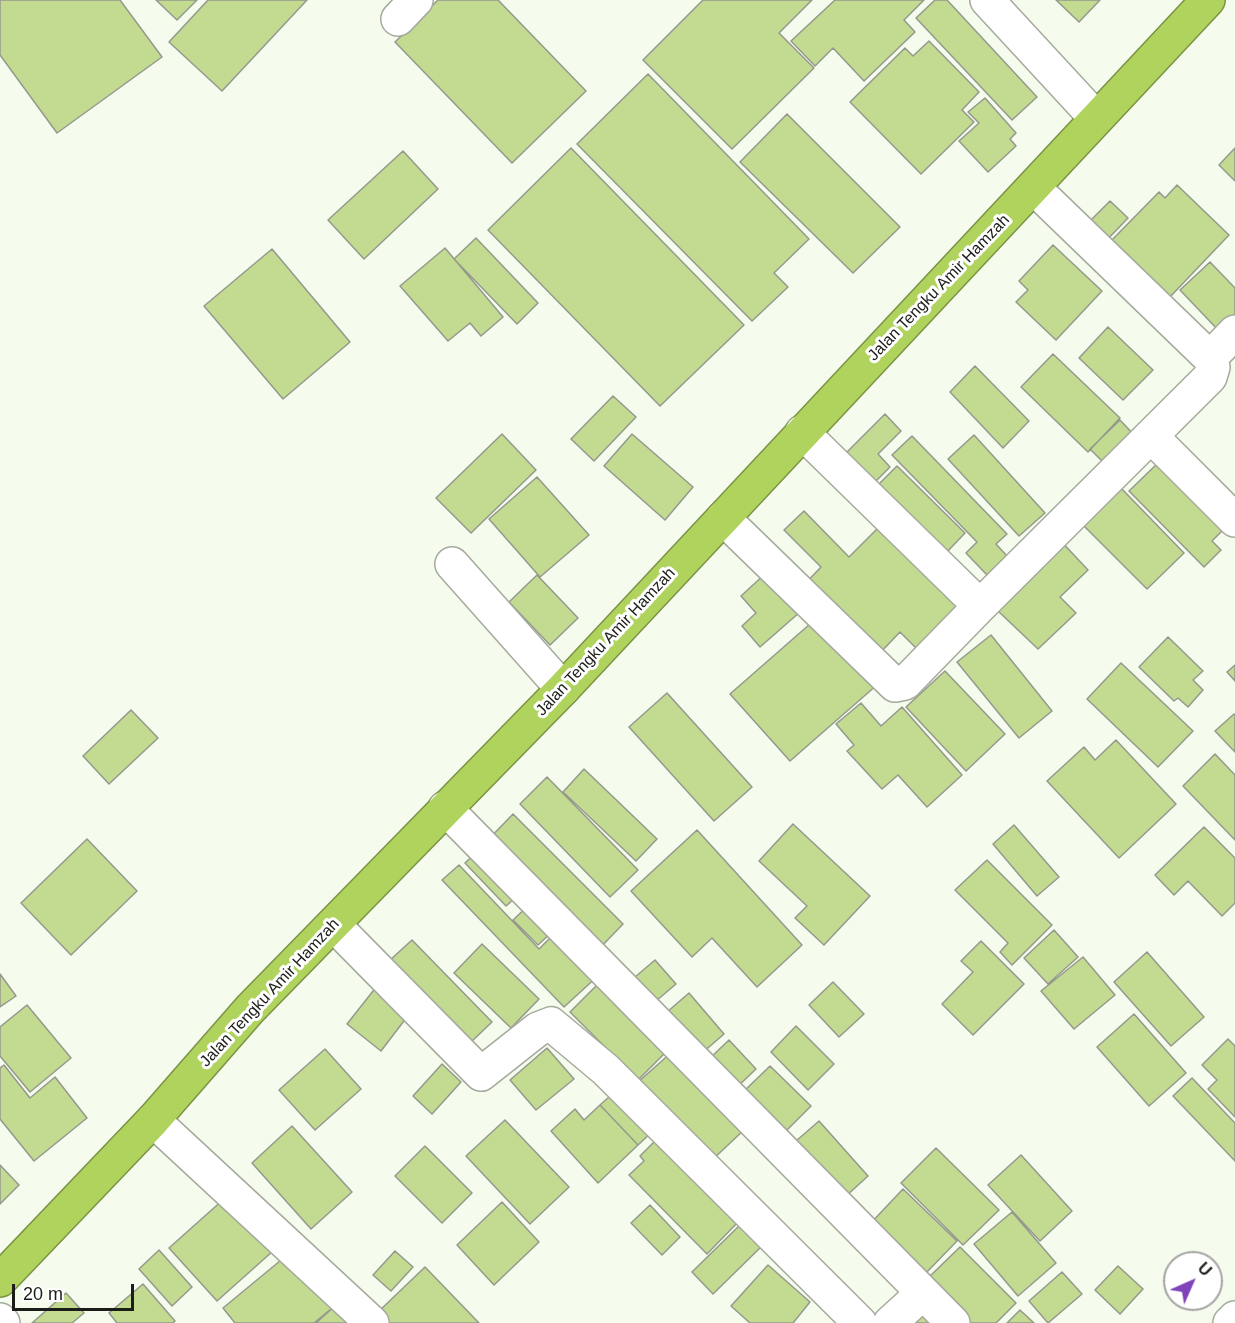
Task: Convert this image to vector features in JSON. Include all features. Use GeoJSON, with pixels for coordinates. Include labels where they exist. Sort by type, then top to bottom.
{"type":"FeatureCollection","features":[{"type":"Feature","properties":{"kind":"highway","name":"Jalan Tengku Amir Hamzah"},"geometry":{"type":"LineString","coordinates":[[2,1273],[153,1120],[250,1010],[563,689],[1208,0]]}},
{"type":"Feature","properties":{"kind":"street"},"geometry":{"type":"LineString","coordinates":[[987,0],[1096,118]]}},
{"type":"Feature","properties":{"kind":"street"},"geometry":{"type":"LineString","coordinates":[[723,518],[895,686],[905,683],[1210,377],[1213,367],[1210,358],[1034,188]]}},
{"type":"Feature","properties":{"kind":"street"},"geometry":{"type":"LineString","coordinates":[[1210,358],[1235,332]]}},
{"type":"Feature","properties":{"kind":"street"},"geometry":{"type":"LineString","coordinates":[[802,432],[980,606]]}},
{"type":"Feature","properties":{"kind":"street"},"geometry":{"type":"LineString","coordinates":[[1151,436],[1235,520]]}},
{"type":"Feature","properties":{"kind":"street"},"geometry":{"type":"LineString","coordinates":[[452,564],[563,689]]}},
{"type":"Feature","properties":{"kind":"street"},"geometry":{"type":"LineString","coordinates":[[445,808],[953,1323]]}},
{"type":"Feature","properties":{"kind":"street"},"geometry":{"type":"LineString","coordinates":[[334,925],[481,1074],[538,1029],[551,1024],[606,1070],[860,1323]]}},
{"type":"Feature","properties":{"kind":"street"},"geometry":{"type":"LineString","coordinates":[[153,1120],[372,1323]]}},
{"type":"Feature","properties":{"kind":"street"},"geometry":{"type":"LineString","coordinates":[[890,1323],[924,1293]]}},
{"type":"Feature","properties":{"kind":"street"},"geometry":{"type":"LineString","coordinates":[[1230,1323],[1235,1318]]}},
{"type":"Feature","properties":{"kind":"building"},"geometry":{"type":"Polygon","coordinates":[[[0,0],[120,0],[162,57],[57,133],[0,55],[0,0]]]}},
{"type":"Feature","properties":{"kind":"building"},"geometry":{"type":"Polygon","coordinates":[[[156,0],[197,0],[177,20],[156,0]]]}},
{"type":"Feature","properties":{"kind":"building"},"geometry":{"type":"Polygon","coordinates":[[[208,0],[307,0],[222,91],[169,42],[208,0]]]}},
{"type":"Feature","properties":{"kind":"building"},"geometry":{"type":"Polygon","coordinates":[[[438,0],[498,0],[586,91],[512,163],[395,42],[438,0]]]}},
{"type":"Feature","properties":{"kind":"building"},"geometry":{"type":"Polygon","coordinates":[[[703,0],[812,0],[779,33],[814,68],[732,149],[643,60],[703,0]]]}},
{"type":"Feature","properties":{"kind":"building"},"geometry":{"type":"Polygon","coordinates":[[[835,0],[924,0],[904,20],[915,32],[864,81],[833,48],[815,66],[791,41],[835,0]]]}},
{"type":"Feature","properties":{"kind":"building"},"geometry":{"type":"Polygon","coordinates":[[[935,0],[947,0],[1037,97],[1012,120],[916,18],[935,0]]]}},
{"type":"Feature","properties":{"kind":"building"},"geometry":{"type":"Polygon","coordinates":[[[1056,0],[1100,0],[1079,22],[1056,0]]]}},
{"type":"Feature","properties":{"kind":"building"},"geometry":{"type":"Polygon","coordinates":[[[929,41],[979,92],[962,110],[974,122],[921,174],[850,102],[905,48],[913,56],[929,41]]]}},
{"type":"Feature","properties":{"kind":"building"},"geometry":{"type":"Polygon","coordinates":[[[648,74],[809,239],[774,273],[788,287],[752,321],[577,144],[648,74]]]}},
{"type":"Feature","properties":{"kind":"building"},"geometry":{"type":"Polygon","coordinates":[[[985,98],[1016,133],[1010,139],[1016,146],[988,172],[959,141],[979,123],[968,112],[985,98]]]}},
{"type":"Feature","properties":{"kind":"building"},"geometry":{"type":"Polygon","coordinates":[[[787,114],[900,227],[853,273],[740,162],[787,114]]]}},
{"type":"Feature","properties":{"kind":"building"},"geometry":{"type":"Polygon","coordinates":[[[571,148],[744,325],[660,406],[488,230],[571,148]]]}},
{"type":"Feature","properties":{"kind":"building"},"geometry":{"type":"Polygon","coordinates":[[[1235,148],[1235,181],[1219,165],[1235,148]]]}},
{"type":"Feature","properties":{"kind":"building"},"geometry":{"type":"Polygon","coordinates":[[[403,151],[438,189],[364,259],[328,220],[403,151]]]}},
{"type":"Feature","properties":{"kind":"building"},"geometry":{"type":"Polygon","coordinates":[[[1177,185],[1229,235],[1169,298],[1111,241],[1159,192],[1165,198],[1177,185]]]}},
{"type":"Feature","properties":{"kind":"building"},"geometry":{"type":"Polygon","coordinates":[[[1110,201],[1128,218],[1103,244],[1085,226],[1110,201]]]}},
{"type":"Feature","properties":{"kind":"building"},"geometry":{"type":"Polygon","coordinates":[[[476,238],[538,303],[517,324],[454,259],[476,238]]]}},
{"type":"Feature","properties":{"kind":"building"},"geometry":{"type":"Polygon","coordinates":[[[1053,245],[1102,291],[1056,340],[1016,302],[1028,290],[1019,281],[1053,245]]]}},
{"type":"Feature","properties":{"kind":"building"},"geometry":{"type":"Polygon","coordinates":[[[445,248],[503,317],[481,336],[470,323],[448,341],[400,286],[445,248]]]}},
{"type":"Feature","properties":{"kind":"building"},"geometry":{"type":"Polygon","coordinates":[[[272,249],[350,342],[283,399],[204,306],[272,249]]]}},
{"type":"Feature","properties":{"kind":"building"},"geometry":{"type":"Polygon","coordinates":[[[1210,262],[1235,288],[1235,317],[1220,332],[1180,290],[1210,262]]]}},
{"type":"Feature","properties":{"kind":"building"},"geometry":{"type":"Polygon","coordinates":[[[1108,327],[1153,370],[1123,400],[1079,358],[1108,327]]]}},
{"type":"Feature","properties":{"kind":"building"},"geometry":{"type":"Polygon","coordinates":[[[1053,354],[1120,418],[1088,452],[1021,387],[1053,354]]]}},
{"type":"Feature","properties":{"kind":"building"},"geometry":{"type":"Polygon","coordinates":[[[975,366],[1029,421],[1003,448],[950,392],[975,366]]]}},
{"type":"Feature","properties":{"kind":"building"},"geometry":{"type":"Polygon","coordinates":[[[613,396],[636,417],[594,461],[571,439],[613,396]]]}},
{"type":"Feature","properties":{"kind":"building"},"geometry":{"type":"Polygon","coordinates":[[[885,414],[901,431],[878,454],[890,467],[872,485],[843,456],[885,414]]]}},
{"type":"Feature","properties":{"kind":"building"},"geometry":{"type":"Polygon","coordinates":[[[1120,420],[1137,438],[1108,467],[1090,449],[1120,420]]]}},
{"type":"Feature","properties":{"kind":"building"},"geometry":{"type":"Polygon","coordinates":[[[502,434],[536,470],[471,533],[436,498],[502,434]]]}},
{"type":"Feature","properties":{"kind":"building"},"geometry":{"type":"Polygon","coordinates":[[[632,434],[693,487],[665,520],[604,466],[632,434]]]}},
{"type":"Feature","properties":{"kind":"building"},"geometry":{"type":"Polygon","coordinates":[[[974,435],[1045,513],[1019,536],[948,459],[974,435]]]}},
{"type":"Feature","properties":{"kind":"building"},"geometry":{"type":"Polygon","coordinates":[[[912,436],[1007,534],[996,544],[1007,556],[987,575],[966,553],[977,542],[892,455],[912,436]]]}},
{"type":"Feature","properties":{"kind":"building"},"geometry":{"type":"Polygon","coordinates":[[[1159,462],[1225,528],[1212,541],[1221,550],[1204,567],[1129,491],[1159,462]]]}},
{"type":"Feature","properties":{"kind":"building"},"geometry":{"type":"Polygon","coordinates":[[[897,466],[965,533],[946,553],[877,486],[897,466]]]}},
{"type":"Feature","properties":{"kind":"building"},"geometry":{"type":"Polygon","coordinates":[[[537,477],[589,535],[540,577],[489,519],[537,477]]]}},
{"type":"Feature","properties":{"kind":"building"},"geometry":{"type":"Polygon","coordinates":[[[1119,486],[1184,553],[1147,589],[1081,523],[1119,486]]]}},
{"type":"Feature","properties":{"kind":"building"},"geometry":{"type":"Polygon","coordinates":[[[804,511],[849,557],[884,522],[966,605],[919,651],[900,632],[876,657],[802,587],[821,567],[784,530],[804,511]]]}},
{"type":"Feature","properties":{"kind":"building"},"geometry":{"type":"Polygon","coordinates":[[[1058,538],[1088,570],[1060,597],[1076,613],[1038,649],[997,610],[1058,538]]]}},
{"type":"Feature","properties":{"kind":"building"},"geometry":{"type":"Polygon","coordinates":[[[766,573],[800,612],[760,647],[742,626],[756,613],[741,596],[766,573]]]}},
{"type":"Feature","properties":{"kind":"building"},"geometry":{"type":"Polygon","coordinates":[[[537,575],[578,618],[550,645],[509,602],[537,575]]]}},
{"type":"Feature","properties":{"kind":"building"},"geometry":{"type":"Polygon","coordinates":[[[818,617],[878,684],[790,761],[730,694],[818,617]]]}},
{"type":"Feature","properties":{"kind":"building"},"geometry":{"type":"Polygon","coordinates":[[[991,635],[1052,711],[1019,738],[957,662],[991,635]]]}},
{"type":"Feature","properties":{"kind":"building"},"geometry":{"type":"Polygon","coordinates":[[[1168,637],[1203,671],[1193,680],[1203,690],[1188,707],[1178,698],[1174,701],[1139,667],[1168,637]]]}},
{"type":"Feature","properties":{"kind":"building"},"geometry":{"type":"Polygon","coordinates":[[[1121,663],[1193,731],[1158,767],[1087,699],[1121,663]]]}},
{"type":"Feature","properties":{"kind":"building"},"geometry":{"type":"Polygon","coordinates":[[[1235,665],[1235,681],[1227,672],[1235,665]]]}},
{"type":"Feature","properties":{"kind":"building"},"geometry":{"type":"Polygon","coordinates":[[[945,671],[1005,734],[966,771],[906,707],[945,671]]]}},
{"type":"Feature","properties":{"kind":"building"},"geometry":{"type":"Polygon","coordinates":[[[667,693],[752,787],[714,821],[629,727],[667,693]]]}},
{"type":"Feature","properties":{"kind":"building"},"geometry":{"type":"Polygon","coordinates":[[[861,703],[881,726],[902,707],[962,775],[927,807],[898,775],[882,789],[847,751],[854,745],[836,724],[861,703]]]}},
{"type":"Feature","properties":{"kind":"building"},"geometry":{"type":"Polygon","coordinates":[[[131,710],[158,738],[109,784],[83,756],[131,710]]]}},
{"type":"Feature","properties":{"kind":"building"},"geometry":{"type":"Polygon","coordinates":[[[1235,715],[1235,752],[1215,731],[1235,715]]]}},
{"type":"Feature","properties":{"kind":"building"},"geometry":{"type":"Polygon","coordinates":[[[1116,740],[1176,804],[1119,858],[1047,781],[1084,747],[1095,760],[1116,740]]]}},
{"type":"Feature","properties":{"kind":"building"},"geometry":{"type":"Polygon","coordinates":[[[1215,754],[1235,775],[1235,840],[1183,786],[1215,754]]]}},
{"type":"Feature","properties":{"kind":"building"},"geometry":{"type":"Polygon","coordinates":[[[584,769],[657,839],[636,861],[563,792],[584,769]]]}},
{"type":"Feature","properties":{"kind":"building"},"geometry":{"type":"Polygon","coordinates":[[[547,777],[638,870],[610,897],[520,804],[547,777]]]}},
{"type":"Feature","properties":{"kind":"building"},"geometry":{"type":"Polygon","coordinates":[[[513,814],[623,924],[597,951],[487,841],[513,814]]]}},
{"type":"Feature","properties":{"kind":"building"},"geometry":{"type":"Polygon","coordinates":[[[793,824],[870,896],[824,945],[795,918],[807,906],[759,861],[793,824]]]}},
{"type":"Feature","properties":{"kind":"building"},"geometry":{"type":"Polygon","coordinates":[[[1014,825],[1059,877],[1037,896],[993,844],[1014,825]]]}},
{"type":"Feature","properties":{"kind":"building"},"geometry":{"type":"Polygon","coordinates":[[[1204,827],[1235,858],[1235,903],[1222,916],[1188,881],[1174,895],[1155,875],[1204,827]]]}},
{"type":"Feature","properties":{"kind":"building"},"geometry":{"type":"Polygon","coordinates":[[[697,830],[802,945],[757,987],[712,938],[692,957],[631,891],[697,830]]]}},
{"type":"Feature","properties":{"kind":"building"},"geometry":{"type":"Polygon","coordinates":[[[87,839],[137,891],[71,955],[21,903],[87,839]]]}},
{"type":"Feature","properties":{"kind":"building"},"geometry":{"type":"Polygon","coordinates":[[[481,848],[523,891],[506,906],[465,863],[481,848]]]}},
{"type":"Feature","properties":{"kind":"building"},"geometry":{"type":"Polygon","coordinates":[[[987,860],[1052,925],[1012,965],[1000,952],[1008,943],[955,890],[987,860]]]}},
{"type":"Feature","properties":{"kind":"building"},"geometry":{"type":"Polygon","coordinates":[[[459,865],[539,949],[558,930],[600,974],[564,1007],[442,880],[459,865]]]}},
{"type":"Feature","properties":{"kind":"building"},"geometry":{"type":"Polygon","coordinates":[[[530,904],[555,929],[538,945],[513,920],[530,904]]]}},
{"type":"Feature","properties":{"kind":"building"},"geometry":{"type":"Polygon","coordinates":[[[1054,930],[1078,957],[1048,984],[1024,958],[1054,930]]]}},
{"type":"Feature","properties":{"kind":"building"},"geometry":{"type":"Polygon","coordinates":[[[412,940],[492,1022],[470,1043],[389,961],[412,940]]]}},
{"type":"Feature","properties":{"kind":"building"},"geometry":{"type":"Polygon","coordinates":[[[981,941],[1024,984],[973,1035],[942,1004],[973,972],[961,961],[981,941]]]}},
{"type":"Feature","properties":{"kind":"building"},"geometry":{"type":"Polygon","coordinates":[[[482,944],[539,999],[511,1028],[454,973],[482,944]]]}},
{"type":"Feature","properties":{"kind":"building"},"geometry":{"type":"Polygon","coordinates":[[[1147,952],[1204,1017],[1171,1046],[1114,982],[1147,952]]]}},
{"type":"Feature","properties":{"kind":"building"},"geometry":{"type":"Polygon","coordinates":[[[1083,957],[1115,995],[1074,1029],[1041,991],[1083,957]]]}},
{"type":"Feature","properties":{"kind":"building"},"geometry":{"type":"Polygon","coordinates":[[[655,960],[676,984],[649,1007],[628,983],[655,960]]]}},
{"type":"Feature","properties":{"kind":"building"},"geometry":{"type":"Polygon","coordinates":[[[0,974],[16,996],[0,1007],[0,974]]]}},
{"type":"Feature","properties":{"kind":"building"},"geometry":{"type":"Polygon","coordinates":[[[606,976],[674,1044],[638,1080],[570,1012],[606,976]]]}},
{"type":"Feature","properties":{"kind":"building"},"geometry":{"type":"Polygon","coordinates":[[[833,982],[864,1014],[839,1037],[809,1005],[833,982]]]}},
{"type":"Feature","properties":{"kind":"building"},"geometry":{"type":"Polygon","coordinates":[[[377,986],[410,1013],[381,1051],[347,1024],[377,986]]]}},
{"type":"Feature","properties":{"kind":"building"},"geometry":{"type":"Polygon","coordinates":[[[689,993],[724,1034],[694,1060],[659,1019],[689,993]]]}},
{"type":"Feature","properties":{"kind":"building"},"geometry":{"type":"Polygon","coordinates":[[[27,1005],[71,1058],[30,1092],[0,1056],[0,1027],[27,1005]]]}},
{"type":"Feature","properties":{"kind":"building"},"geometry":{"type":"Polygon","coordinates":[[[1134,1014],[1186,1073],[1149,1106],[1097,1047],[1134,1014]]]}},
{"type":"Feature","properties":{"kind":"building"},"geometry":{"type":"Polygon","coordinates":[[[796,1026],[834,1064],[808,1090],[771,1052],[796,1026]]]}},
{"type":"Feature","properties":{"kind":"building"},"geometry":{"type":"Polygon","coordinates":[[[1228,1039],[1235,1046],[1235,1117],[1208,1089],[1217,1080],[1202,1065],[1228,1039]]]}},
{"type":"Feature","properties":{"kind":"building"},"geometry":{"type":"Polygon","coordinates":[[[729,1040],[756,1069],[734,1090],[706,1062],[729,1040]]]}},
{"type":"Feature","properties":{"kind":"building"},"geometry":{"type":"Polygon","coordinates":[[[547,1048],[574,1079],[536,1110],[510,1080],[547,1048]]]}},
{"type":"Feature","properties":{"kind":"building"},"geometry":{"type":"Polygon","coordinates":[[[325,1049],[361,1089],[315,1130],[279,1090],[325,1049]]]}},
{"type":"Feature","properties":{"kind":"building"},"geometry":{"type":"Polygon","coordinates":[[[673,1051],[746,1128],[710,1162],[637,1083],[673,1051]]]}},
{"type":"Feature","properties":{"kind":"building"},"geometry":{"type":"Polygon","coordinates":[[[442,1064],[461,1082],[432,1114],[413,1096],[442,1064]]]}},
{"type":"Feature","properties":{"kind":"building"},"geometry":{"type":"Polygon","coordinates":[[[4,1065],[30,1098],[55,1077],[87,1118],[34,1161],[0,1119],[0,1068],[4,1065]]]}},
{"type":"Feature","properties":{"kind":"building"},"geometry":{"type":"Polygon","coordinates":[[[770,1066],[811,1106],[780,1137],[739,1096],[770,1066]]]}},
{"type":"Feature","properties":{"kind":"building"},"geometry":{"type":"Polygon","coordinates":[[[1192,1078],[1235,1123],[1235,1161],[1173,1096],[1192,1078]]]}},
{"type":"Feature","properties":{"kind":"building"},"geometry":{"type":"Polygon","coordinates":[[[618,1089],[655,1129],[638,1145],[600,1105],[618,1089]]]}},
{"type":"Feature","properties":{"kind":"building"},"geometry":{"type":"Polygon","coordinates":[[[600,1105],[638,1145],[598,1183],[551,1131],[575,1109],[584,1120],[600,1105]]]}},
{"type":"Feature","properties":{"kind":"building"},"geometry":{"type":"Polygon","coordinates":[[[505,1120],[569,1187],[530,1224],[466,1156],[505,1120]]]}},
{"type":"Feature","properties":{"kind":"building"},"geometry":{"type":"Polygon","coordinates":[[[819,1121],[868,1176],[845,1197],[796,1141],[819,1121]]]}},
{"type":"Feature","properties":{"kind":"building"},"geometry":{"type":"Polygon","coordinates":[[[292,1126],[352,1192],[311,1229],[252,1163],[292,1126]]]}},
{"type":"Feature","properties":{"kind":"building"},"geometry":{"type":"Polygon","coordinates":[[[661,1135],[742,1218],[707,1254],[629,1175],[644,1161],[640,1156],[661,1135]]]}},
{"type":"Feature","properties":{"kind":"building"},"geometry":{"type":"Polygon","coordinates":[[[425,1146],[472,1193],[442,1223],[395,1176],[425,1146]]]}},
{"type":"Feature","properties":{"kind":"building"},"geometry":{"type":"Polygon","coordinates":[[[936,1148],[999,1210],[963,1245],[901,1183],[936,1148]]]}},
{"type":"Feature","properties":{"kind":"building"},"geometry":{"type":"Polygon","coordinates":[[[1021,1155],[1072,1211],[1040,1241],[988,1185],[1021,1155]]]}},
{"type":"Feature","properties":{"kind":"building"},"geometry":{"type":"Polygon","coordinates":[[[0,1165],[19,1185],[0,1204],[0,1165]]]}},
{"type":"Feature","properties":{"kind":"building"},"geometry":{"type":"Polygon","coordinates":[[[903,1189],[957,1241],[923,1276],[869,1225],[903,1189]]]}},
{"type":"Feature","properties":{"kind":"building"},"geometry":{"type":"Polygon","coordinates":[[[225,1198],[273,1251],[217,1301],[169,1248],[225,1198]]]}},
{"type":"Feature","properties":{"kind":"building"},"geometry":{"type":"Polygon","coordinates":[[[502,1202],[539,1242],[494,1285],[457,1245],[502,1202]]]}},
{"type":"Feature","properties":{"kind":"building"},"geometry":{"type":"Polygon","coordinates":[[[650,1205],[680,1237],[662,1255],[631,1223],[650,1205]]]}},
{"type":"Feature","properties":{"kind":"building"},"geometry":{"type":"Polygon","coordinates":[[[1012,1212],[1056,1263],[1018,1296],[974,1244],[1012,1212]]]}},
{"type":"Feature","properties":{"kind":"building"},"geometry":{"type":"Polygon","coordinates":[[[741,1224],[763,1245],[713,1294],[692,1272],[741,1224]]]}},
{"type":"Feature","properties":{"kind":"building"},"geometry":{"type":"Polygon","coordinates":[[[960,1247],[1016,1303],[996,1323],[971,1323],[927,1279],[960,1247]]]}},
{"type":"Feature","properties":{"kind":"building"},"geometry":{"type":"Polygon","coordinates":[[[159,1250],[192,1287],[172,1306],[139,1269],[159,1250]]]}},
{"type":"Feature","properties":{"kind":"building"},"geometry":{"type":"Polygon","coordinates":[[[292,1251],[337,1304],[314,1323],[235,1323],[223,1308],[292,1251]]]}},
{"type":"Feature","properties":{"kind":"building"},"geometry":{"type":"Polygon","coordinates":[[[395,1251],[413,1267],[391,1291],[373,1275],[395,1251]]]}},
{"type":"Feature","properties":{"kind":"building"},"geometry":{"type":"Polygon","coordinates":[[[768,1265],[810,1302],[793,1323],[750,1323],[731,1306],[768,1265]]]}},
{"type":"Feature","properties":{"kind":"building"},"geometry":{"type":"Polygon","coordinates":[[[1118,1266],[1143,1289],[1120,1314],[1095,1290],[1118,1266]]]}},
{"type":"Feature","properties":{"kind":"building"},"geometry":{"type":"Polygon","coordinates":[[[425,1267],[479,1323],[386,1323],[377,1313],[425,1267]]]}},
{"type":"Feature","properties":{"kind":"building"},"geometry":{"type":"Polygon","coordinates":[[[1062,1272],[1082,1294],[1048,1323],[1029,1301],[1062,1272]]]}},
{"type":"Feature","properties":{"kind":"building"},"geometry":{"type":"Polygon","coordinates":[[[143,1284],[175,1321],[173,1323],[117,1323],[109,1313],[143,1284]]]}},
{"type":"Feature","properties":{"kind":"building"},"geometry":{"type":"Polygon","coordinates":[[[66,1293],[84,1313],[72,1323],[32,1323],[66,1293]]]}},
{"type":"Feature","properties":{"kind":"building"},"geometry":{"type":"Polygon","coordinates":[[[337,1304],[354,1323],[316,1323],[337,1304]]]}},
{"type":"Feature","properties":{"kind":"building"},"geometry":{"type":"Polygon","coordinates":[[[1020,1310],[1034,1323],[1007,1323],[1020,1310]]]}},
{"type":"Feature","properties":{"kind":"building"},"geometry":{"type":"Polygon","coordinates":[[[922,1311],[933,1323],[909,1323],[922,1311]]]}}]}
